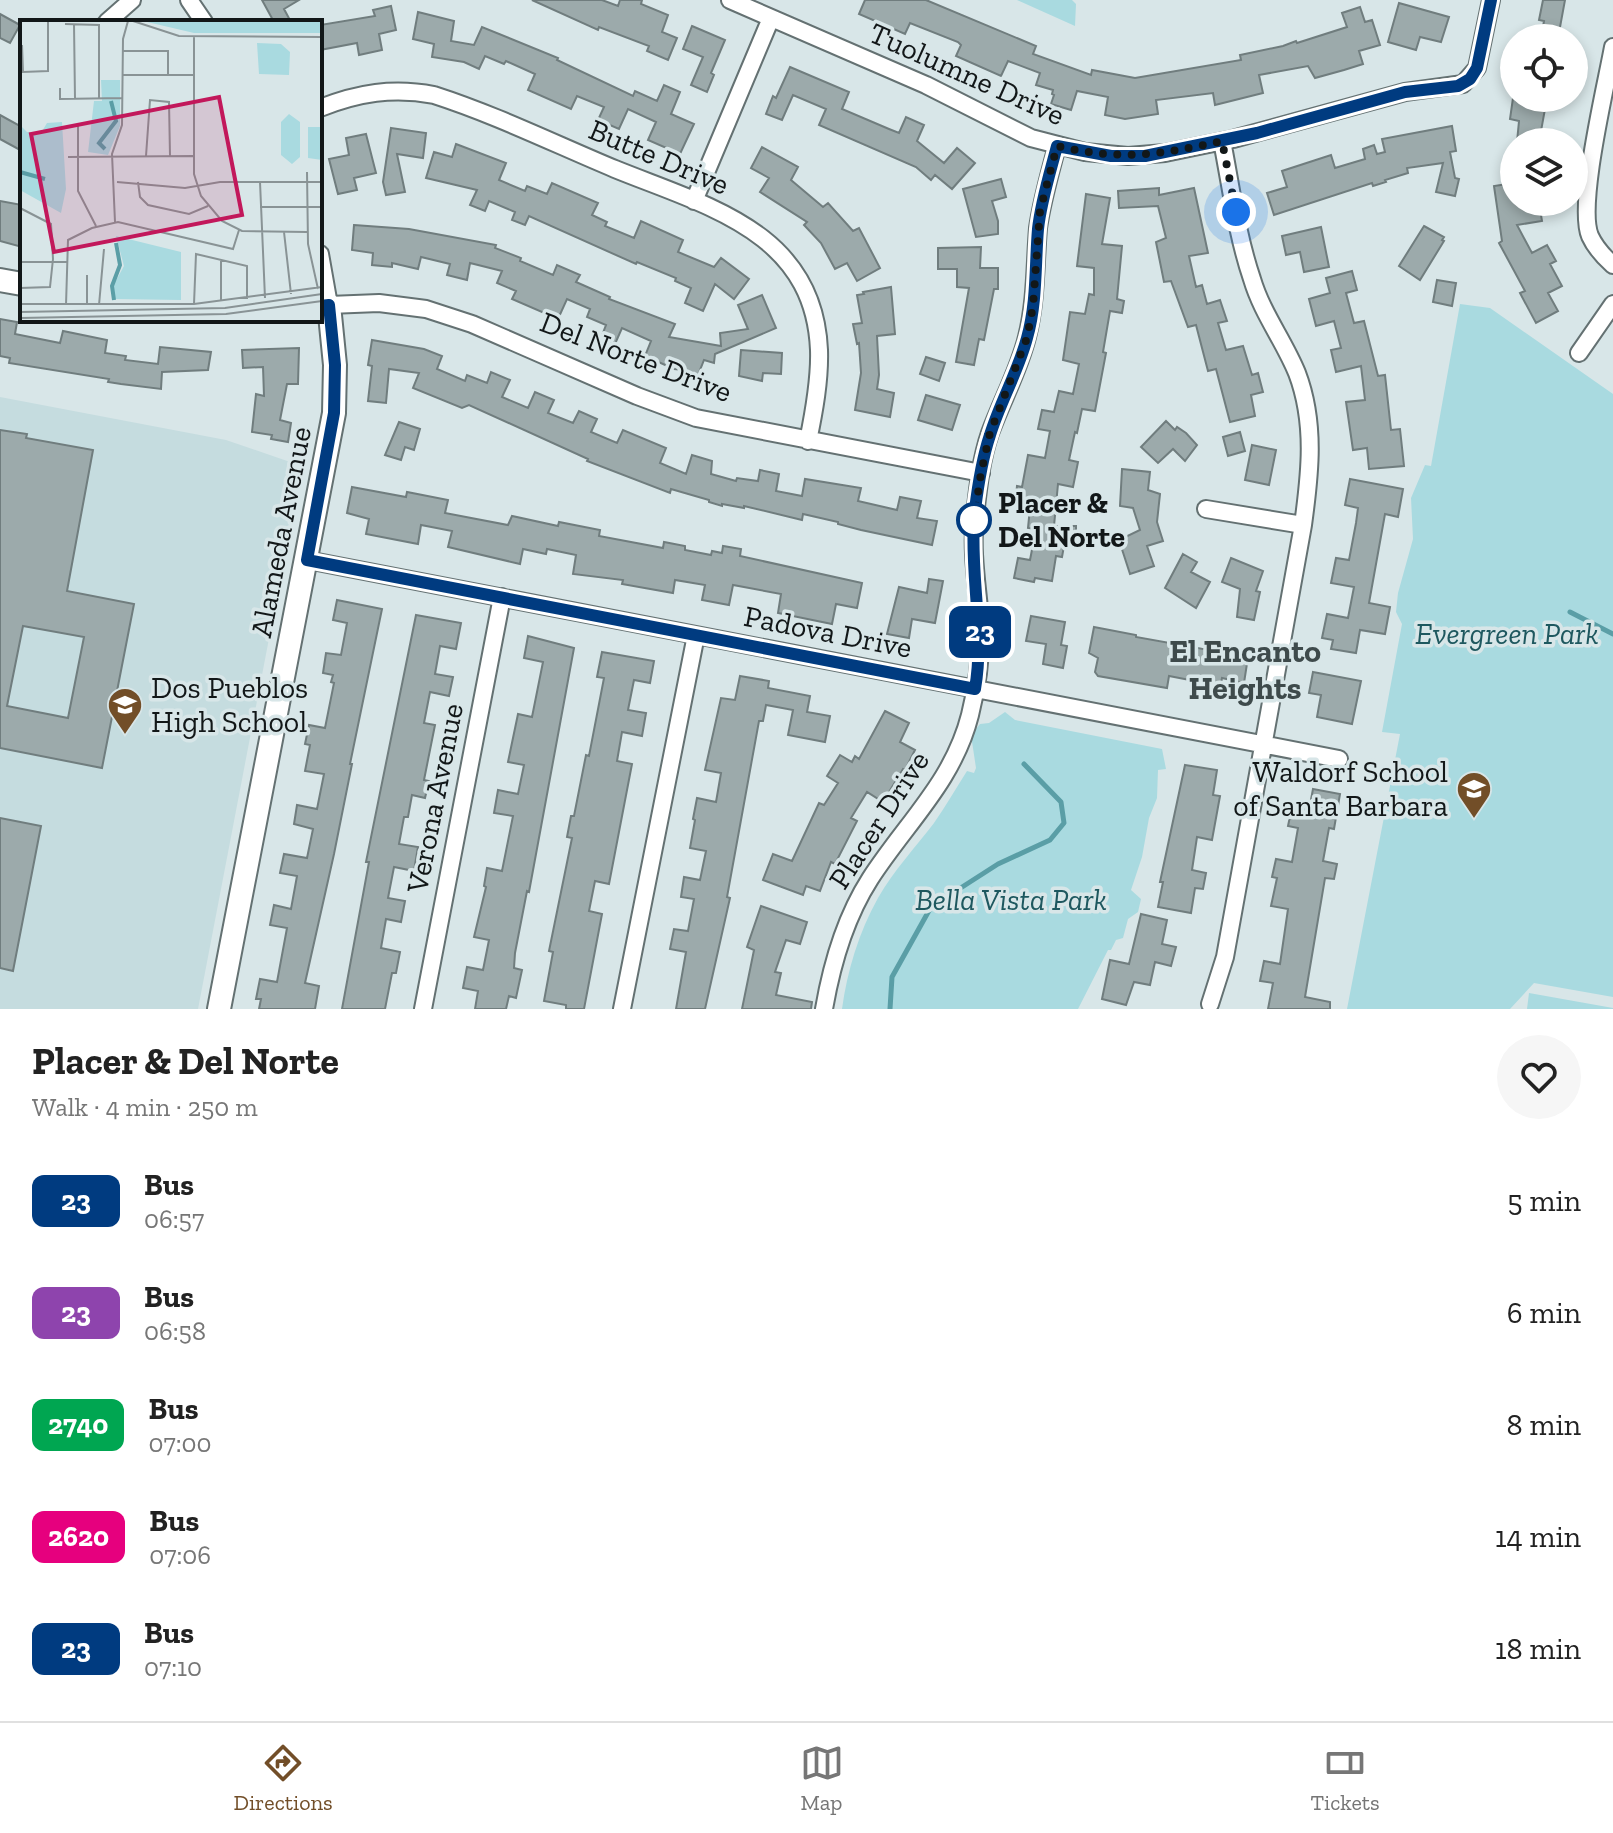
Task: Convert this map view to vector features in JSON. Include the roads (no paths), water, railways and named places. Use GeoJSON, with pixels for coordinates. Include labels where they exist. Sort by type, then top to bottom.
{"type":"FeatureCollection","features":[{"type":"Feature","properties":{"kind":"street"},"geometry":{"type":"LineString","coordinates":[[109,20],[132,0]]}},
{"type":"Feature","properties":{"kind":"street"},"geometry":{"type":"LineString","coordinates":[[189,0],[203,20]]}},
{"type":"Feature","properties":{"kind":"street","name":"Tuolumne Drive"},"geometry":{"type":"LineString","coordinates":[[730,0],[926,85],[1009,129],[1057,146],[1111,156],[1137,156],[1222,141],[1284,127],[1390,95],[1458,86],[1470,79],[1480,61],[1491,0]]}},
{"type":"Feature","properties":{"kind":"street"},"geometry":{"type":"LineString","coordinates":[[694,201],[771,18]]}},
{"type":"Feature","properties":{"kind":"street"},"geometry":{"type":"LineString","coordinates":[[1613,47],[1586,204],[1590,235],[1613,265]]}},
{"type":"Feature","properties":{"kind":"street","name":"Butte Drive"},"geometry":{"type":"LineString","coordinates":[[322,107],[380,91],[415,91],[434,95],[694,201],[761,235],[783,255],[800,281],[814,312],[819,349],[808,441]]}},
{"type":"Feature","properties":{"kind":"street"},"geometry":{"type":"LineString","coordinates":[[1210,1004],[1225,957],[1312,463],[1305,400],[1298,374],[1252,281],[1222,141]]}},
{"type":"Feature","properties":{"kind":"street","name":"Placer Drive"},"geometry":{"type":"LineString","coordinates":[[824,1009],[832,970],[850,915],[871,878],[945,777],[964,736],[980,664],[974,519],[981,473],[990,433],[1027,338],[1033,306],[1040,211],[1057,146]]}},
{"type":"Feature","properties":{"kind":"street"},"geometry":{"type":"LineString","coordinates":[[0,280],[20,284]]}},
{"type":"Feature","properties":{"kind":"street","name":"Alameda Avenue"},"geometry":{"type":"LineString","coordinates":[[219,1009],[334,413],[335,365],[322,280]]}},
{"type":"Feature","properties":{"kind":"street","name":"Del Norte Drive"},"geometry":{"type":"LineString","coordinates":[[324,306],[379,303],[440,313],[683,414],[981,473]]}},
{"type":"Feature","properties":{"kind":"street"},"geometry":{"type":"LineString","coordinates":[[1579,353],[1613,304]]}},
{"type":"Feature","properties":{"kind":"street"},"geometry":{"type":"LineString","coordinates":[[1206,509],[1303,525]]}},
{"type":"Feature","properties":{"kind":"street","name":"Padova Drive"},"geometry":{"type":"LineString","coordinates":[[307,560],[1339,759]]}},
{"type":"Feature","properties":{"kind":"street","name":"Verona Avenue"},"geometry":{"type":"LineString","coordinates":[[423,1009],[502,597]]}},
{"type":"Feature","properties":{"kind":"street"},"geometry":{"type":"LineString","coordinates":[[622,1009],[696,635]]}},
{"type":"Feature","properties":{"kind":"waterway"},"geometry":{"type":"LineString","coordinates":[[1570,612],[1613,634]]}},
{"type":"Feature","properties":{"kind":"waterway"},"geometry":{"type":"LineString","coordinates":[[890,1009],[892,977],[931,907],[998,864],[1050,840],[1064,823],[1061,802],[1024,764]]}},
{"type":"Feature","properties":{"kind":"place","name":"Placer & Del Norte"},"geometry":{"type":"Point","coordinates":[974,520]}},
{"type":"Feature","properties":{"kind":"place","name":"Dos Pueblos High School"},"geometry":{"type":"Point","coordinates":[125,736]}},
{"type":"Feature","properties":{"kind":"place","name":"Waldorf School of Santa Barbara"},"geometry":{"type":"Point","coordinates":[1474,820]}},
{"type":"Feature","properties":{"kind":"district","name":"El Encanto Heights"},"geometry":{"type":"Point","coordinates":[1245,670]}},
{"type":"Feature","properties":{"kind":"park label","name":"Evergreen Park"},"geometry":{"type":"Point","coordinates":[1507,634]}},
{"type":"Feature","properties":{"kind":"park label","name":"Bella Vista Park"},"geometry":{"type":"Point","coordinates":[1011,900]}}]}
